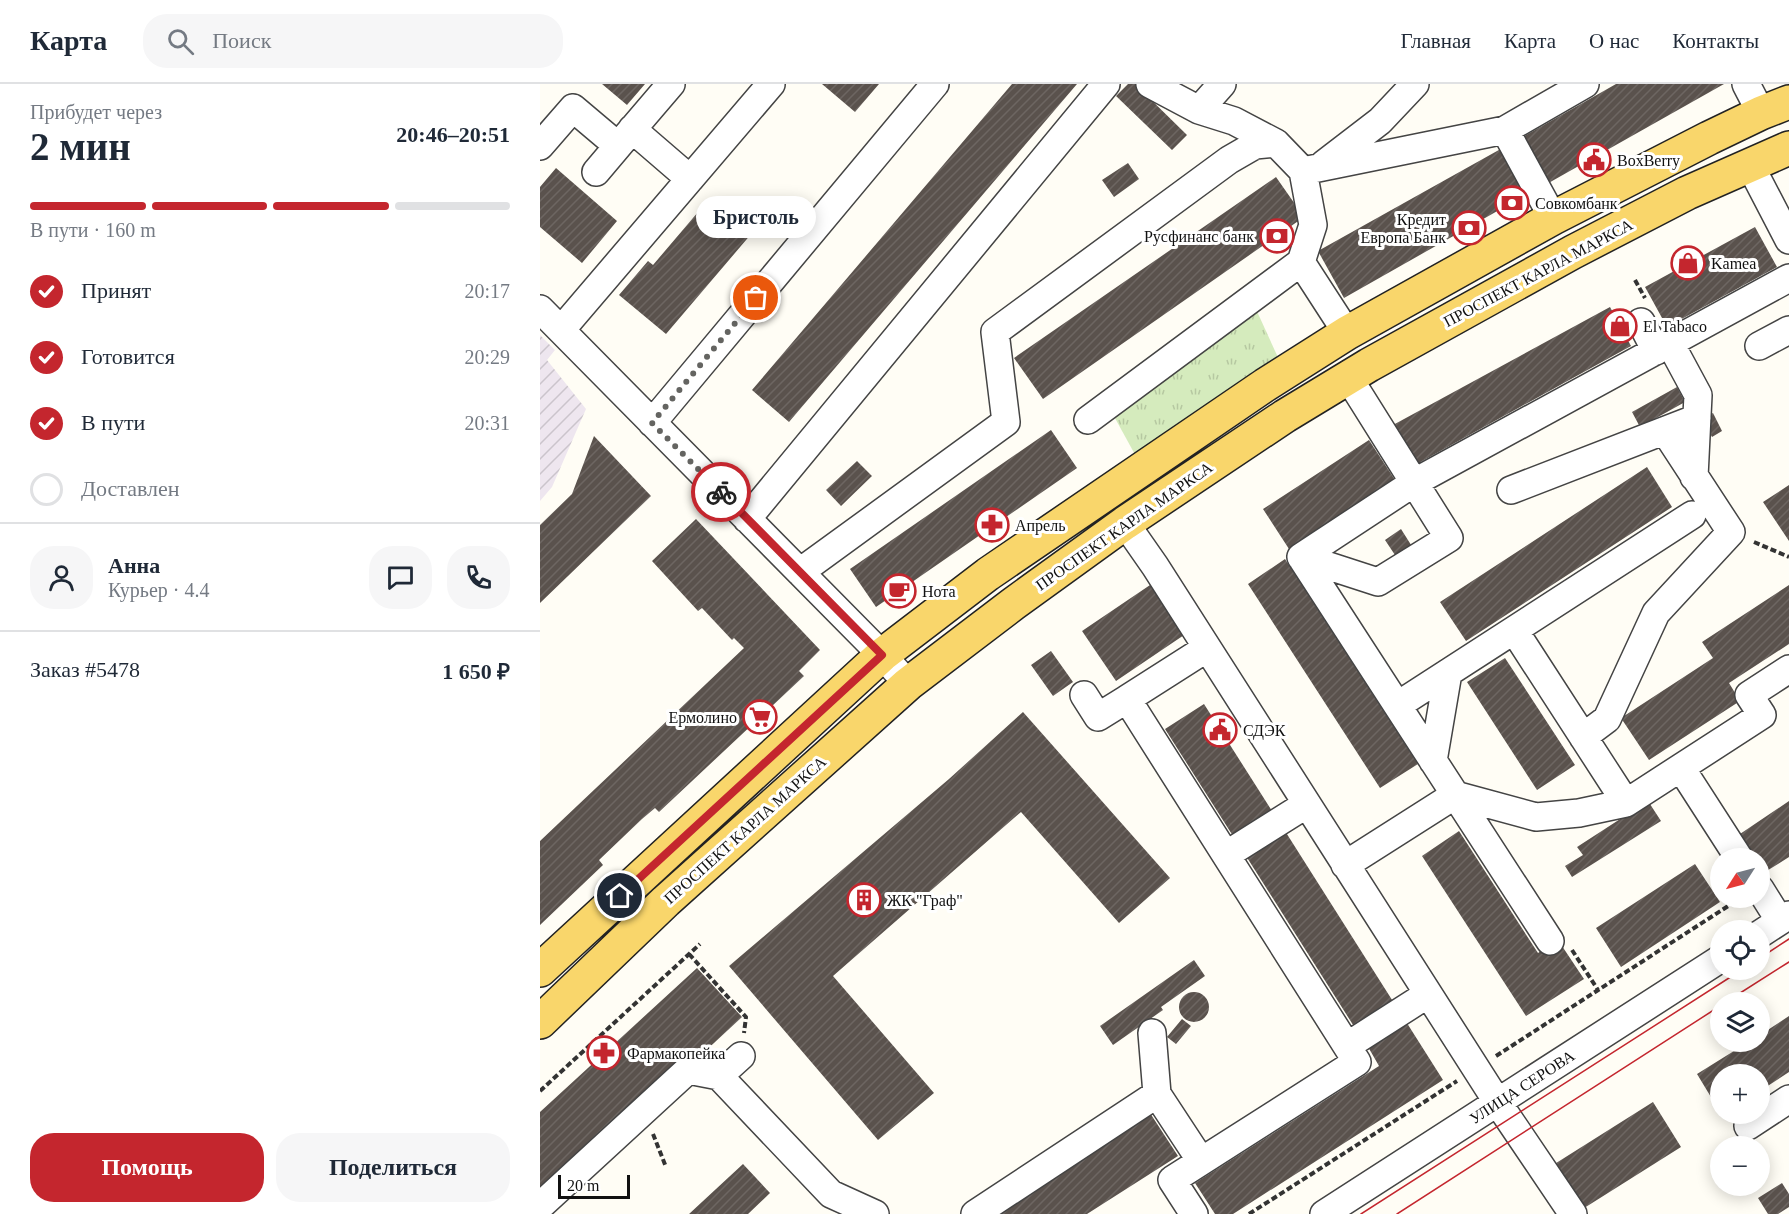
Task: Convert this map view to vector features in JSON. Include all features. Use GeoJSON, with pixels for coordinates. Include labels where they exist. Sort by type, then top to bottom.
{"type":"FeatureCollection","features":[{"type":"Feature","properties":{"kind":"main road"},"geometry":{"type":"LineString","coordinates":[[540,970],[882,655],[988,574],[1265,385],[1347,333],[1553,218],[1775,107]]}},
{"type":"Feature","properties":{"kind":"main road","name":"ПРОСПЕКТ КАРЛА МАРКСА"},"geometry":{"type":"LineString","coordinates":[[540,1022],[666,901],[908,684],[1013,604],[1125,524],[1285,416],[1348,377],[1573,252],[1687,193],[1789,148]]}},
{"type":"Feature","properties":{"kind":"street"},"geometry":{"type":"LineString","coordinates":[[596,172],[671,84]]}},
{"type":"Feature","properties":{"kind":"street"},"geometry":{"type":"LineString","coordinates":[[561,330],[771,84]]}},
{"type":"Feature","properties":{"kind":"street"},"geometry":{"type":"LineString","coordinates":[[652,423],[935,84]]}},
{"type":"Feature","properties":{"kind":"street"},"geometry":{"type":"LineString","coordinates":[[747,519],[1106,84]]}},
{"type":"Feature","properties":{"kind":"street"},"geometry":{"type":"LineString","coordinates":[[1088,420],[1301,262],[1313,225],[1310,170],[1276,143],[1234,121],[1199,110],[1150,84]]}},
{"type":"Feature","properties":{"kind":"street"},"geometry":{"type":"LineString","coordinates":[[1199,110],[1222,84]]}},
{"type":"Feature","properties":{"kind":"street"},"geometry":{"type":"LineString","coordinates":[[1310,170],[1380,121],[1415,84]]}},
{"type":"Feature","properties":{"kind":"street"},"geometry":{"type":"LineString","coordinates":[[1310,170],[1505,130],[1585,84]]}},
{"type":"Feature","properties":{"kind":"street"},"geometry":{"type":"LineString","coordinates":[[1746,84],[1775,107]]}},
{"type":"Feature","properties":{"kind":"street"},"geometry":{"type":"LineString","coordinates":[[540,146],[572,96],[625,137],[690,179]]}},
{"type":"Feature","properties":{"kind":"street"},"geometry":{"type":"LineString","coordinates":[[1505,130],[1553,218]]}},
{"type":"Feature","properties":{"kind":"street"},"geometry":{"type":"LineString","coordinates":[[800,572],[1006,422],[995,332],[1229,160],[1255,145],[1276,143]]}},
{"type":"Feature","properties":{"kind":"street"},"geometry":{"type":"LineString","coordinates":[[1750,165],[1789,240]]}},
{"type":"Feature","properties":{"kind":"street"},"geometry":{"type":"LineString","coordinates":[[1301,262],[1347,333]]}},
{"type":"Feature","properties":{"kind":"street"},"geometry":{"type":"LineString","coordinates":[[1301,557],[1415,482],[1789,278]]}},
{"type":"Feature","properties":{"kind":"street"},"geometry":{"type":"LineString","coordinates":[[540,309],[908,684]]}},
{"type":"Feature","properties":{"kind":"street"},"geometry":{"type":"LineString","coordinates":[[1641,322],[1663,347],[1698,395],[1692,514]]}},
{"type":"Feature","properties":{"kind":"street"},"geometry":{"type":"LineString","coordinates":[[1759,346],[1789,330]]}},
{"type":"Feature","properties":{"kind":"street"},"geometry":{"type":"LineString","coordinates":[[1301,557],[1378,582],[1449,538],[1348,377]]}},
{"type":"Feature","properties":{"kind":"street"},"geometry":{"type":"LineString","coordinates":[[1511,490],[1697,418]]}},
{"type":"Feature","properties":{"kind":"street"},"geometry":{"type":"LineString","coordinates":[[1665,430],[1731,532]]}},
{"type":"Feature","properties":{"kind":"street"},"geometry":{"type":"LineString","coordinates":[[1692,514],[1731,532]]}},
{"type":"Feature","properties":{"kind":"street"},"geometry":{"type":"LineString","coordinates":[[1398,705],[1692,514]]}},
{"type":"Feature","properties":{"kind":"street"},"geometry":{"type":"LineString","coordinates":[[1125,524],[1155,566],[1498,1103],[1573,1214]]}},
{"type":"Feature","properties":{"kind":"street"},"geometry":{"type":"LineString","coordinates":[[1583,737],[1607,719],[1656,613],[1731,532]]}},
{"type":"Feature","properties":{"kind":"street"},"geometry":{"type":"LineString","coordinates":[[1301,557],[1550,941]]}},
{"type":"Feature","properties":{"kind":"street"},"geometry":{"type":"LineString","coordinates":[[1514,630],[1626,803]]}},
{"type":"Feature","properties":{"kind":"street"},"geometry":{"type":"LineString","coordinates":[[1084,695],[1098,717],[1207,648]]}},
{"type":"Feature","properties":{"kind":"street"},"geometry":{"type":"LineString","coordinates":[[1346,865],[1455,795],[1536,817],[1579,813],[1626,803],[1762,715],[1749,695],[1789,669]]}},
{"type":"Feature","properties":{"kind":"street"},"geometry":{"type":"LineString","coordinates":[[1433,761],[1448,673]]}},
{"type":"Feature","properties":{"kind":"street"},"geometry":{"type":"LineString","coordinates":[[1127,699],[1358,1062],[1173,1180],[1194,1214]]}},
{"type":"Feature","properties":{"kind":"street"},"geometry":{"type":"LineString","coordinates":[[1681,768],[1733,848]]}},
{"type":"Feature","properties":{"kind":"street"},"geometry":{"type":"LineString","coordinates":[[1226,855],[1307,804]]}},
{"type":"Feature","properties":{"kind":"street"},"geometry":{"type":"LineString","coordinates":[[1769,908],[1776,923]]}},
{"type":"Feature","properties":{"kind":"street","name":"УЛИЦА СЕРОВА"},"geometry":{"type":"LineString","coordinates":[[1324,1214],[1710,965]]}},
{"type":"Feature","properties":{"kind":"street"},"geometry":{"type":"LineString","coordinates":[[1347,1046],[1428,994]]}},
{"type":"Feature","properties":{"kind":"street"},"geometry":{"type":"LineString","coordinates":[[1152,1033],[1157,1094],[1201,1161]]}},
{"type":"Feature","properties":{"kind":"street"},"geometry":{"type":"LineString","coordinates":[[719,1076],[741,1056]]}},
{"type":"Feature","properties":{"kind":"street"},"geometry":{"type":"LineString","coordinates":[[540,1206],[688,1070],[719,1076],[831,1194],[875,1214]]}},
{"type":"Feature","properties":{"kind":"street"},"geometry":{"type":"LineString","coordinates":[[975,1214],[1157,1094]]}},
{"type":"Feature","properties":{"kind":"street"},"geometry":{"type":"LineString","coordinates":[[1748,1126],[1789,1099]]}},
{"type":"Feature","properties":{"kind":"path"},"geometry":{"type":"LineString","coordinates":[[1731,532],[1789,557]]}},
{"type":"Feature","properties":{"kind":"path"},"geometry":{"type":"LineString","coordinates":[[1550,941],[1562,933],[1598,990]]}},
{"type":"Feature","properties":{"kind":"path"},"geometry":{"type":"LineString","coordinates":[[540,1091],[700,944]]}},
{"type":"Feature","properties":{"kind":"path"},"geometry":{"type":"LineString","coordinates":[[689,954],[746,1017],[741,1056]]}},
{"type":"Feature","properties":{"kind":"path"},"geometry":{"type":"LineString","coordinates":[[639,1115],[651,1129],[666,1167]]}},
{"type":"Feature","properties":{"kind":"shaded area"},"geometry":{"type":"Polygon","coordinates":[[[540,335],[555,350],[547,360],[586,409],[552,487],[540,501],[540,335]]]}},
{"type":"Feature","properties":{"kind":"green space"},"geometry":{"type":"Polygon","coordinates":[[[1255,307],[1281,364],[1138,460],[1110,409],[1255,307]]]}},
{"type":"Feature","properties":{"kind":"building"},"geometry":{"type":"Polygon","coordinates":[[[602,84],[645,84],[627,105],[602,84]]]}},
{"type":"Feature","properties":{"kind":"building"},"geometry":{"type":"Polygon","coordinates":[[[822,84],[879,84],[855,112],[822,84]]]}},
{"type":"Feature","properties":{"kind":"building"},"geometry":{"type":"Polygon","coordinates":[[[1012,84],[1077,84],[789,422],[752,390],[1012,84]]]}},
{"type":"Feature","properties":{"kind":"building"},"geometry":{"type":"Polygon","coordinates":[[[1128,84],[1135,84],[1187,135],[1172,150],[1116,96],[1128,84]]]}},
{"type":"Feature","properties":{"kind":"building"},"geometry":{"type":"Polygon","coordinates":[[[1616,84],[1724,84],[1545,185],[1519,139],[1616,84]]]}},
{"type":"Feature","properties":{"kind":"building"},"geometry":{"type":"Polygon","coordinates":[[[1506,146],[1531,192],[1344,298],[1318,251],[1506,146]]]}},
{"type":"Feature","properties":{"kind":"building"},"geometry":{"type":"Polygon","coordinates":[[[1128,163],[1139,179],[1114,197],[1102,180],[1128,163]]]}},
{"type":"Feature","properties":{"kind":"building"},"geometry":{"type":"Polygon","coordinates":[[[556,168],[617,221],[582,263],[540,227],[540,187],[556,168]]]}},
{"type":"Feature","properties":{"kind":"building"},"geometry":{"type":"Polygon","coordinates":[[[1276,177],[1304,217],[1043,399],[1014,358],[1276,177]]]}},
{"type":"Feature","properties":{"kind":"building"},"geometry":{"type":"Polygon","coordinates":[[[710,198],[752,233],[666,334],[619,295],[648,261],[653,265],[710,198]]]}},
{"type":"Feature","properties":{"kind":"building"},"geometry":{"type":"Polygon","coordinates":[[[1755,227],[1777,267],[1667,327],[1645,287],[1755,227]]]}},
{"type":"Feature","properties":{"kind":"building"},"geometry":{"type":"Polygon","coordinates":[[[1610,307],[1631,346],[1415,465],[1393,425],[1610,307]]]}},
{"type":"Feature","properties":{"kind":"building"},"geometry":{"type":"Polygon","coordinates":[[[1677,387],[1685,402],[1640,427],[1632,412],[1677,387]]]}},
{"type":"Feature","properties":{"kind":"building"},"geometry":{"type":"Polygon","coordinates":[[[1713,413],[1722,431],[1712,437],[1702,419],[1713,413]]]}},
{"type":"Feature","properties":{"kind":"building"},"geometry":{"type":"Polygon","coordinates":[[[1051,430],[1077,468],[876,607],[850,569],[1051,430]]]}},
{"type":"Feature","properties":{"kind":"building"},"geometry":{"type":"Polygon","coordinates":[[[594,436],[651,496],[540,603],[540,525],[572,494],[594,436]]]}},
{"type":"Feature","properties":{"kind":"building"},"geometry":{"type":"Polygon","coordinates":[[[1369,440],[1395,480],[1289,549],[1263,509],[1369,440]]]}},
{"type":"Feature","properties":{"kind":"building"},"geometry":{"type":"Polygon","coordinates":[[[857,461],[872,476],[841,506],[826,490],[857,461]]]}},
{"type":"Feature","properties":{"kind":"building"},"geometry":{"type":"Polygon","coordinates":[[[1647,467],[1672,507],[1466,641],[1440,602],[1647,467]]]}},
{"type":"Feature","properties":{"kind":"building"},"geometry":{"type":"Polygon","coordinates":[[[1789,485],[1789,541],[1763,502],[1789,485]]]}},
{"type":"Feature","properties":{"kind":"building"},"geometry":{"type":"Polygon","coordinates":[[[696,519],[820,650],[799,671],[804,676],[659,812],[655,808],[642,819],[599,860],[603,865],[540,925],[540,841],[744,648],[734,638],[732,640],[702,608],[698,611],[652,561],[696,519]]]}},
{"type":"Feature","properties":{"kind":"building"},"geometry":{"type":"Polygon","coordinates":[[[1401,529],[1413,548],[1397,558],[1385,540],[1401,529]]]}},
{"type":"Feature","properties":{"kind":"building"},"geometry":{"type":"Polygon","coordinates":[[[1285,559],[1418,764],[1380,788],[1248,584],[1285,559]]]}},
{"type":"Feature","properties":{"kind":"building"},"geometry":{"type":"Polygon","coordinates":[[[1156,581],[1190,631],[1116,681],[1082,631],[1156,581]]]}},
{"type":"Feature","properties":{"kind":"building"},"geometry":{"type":"Polygon","coordinates":[[[1789,585],[1789,644],[1729,683],[1740,701],[1649,760],[1621,718],[1713,658],[1702,642],[1789,585]]]}},
{"type":"Feature","properties":{"kind":"building"},"geometry":{"type":"Polygon","coordinates":[[[1051,651],[1073,682],[1053,696],[1031,665],[1051,651]]]}},
{"type":"Feature","properties":{"kind":"building"},"geometry":{"type":"Polygon","coordinates":[[[1505,658],[1575,765],[1537,790],[1467,682],[1505,658]]]}},
{"type":"Feature","properties":{"kind":"building"},"geometry":{"type":"Polygon","coordinates":[[[1204,704],[1272,811],[1233,836],[1165,729],[1204,704]]]}},
{"type":"Feature","properties":{"kind":"building","name":"ЖК \"Граф\""},"geometry":{"type":"Polygon","coordinates":[[[1023,712],[1170,878],[1119,923],[1021,812],[833,976],[934,1093],[878,1140],[729,966],[949,779],[1023,712]]]}},
{"type":"Feature","properties":{"kind":"building"},"geometry":{"type":"Polygon","coordinates":[[[1648,801],[1661,821],[1572,877],[1565,866],[1583,855],[1577,847],[1648,801]]]}},
{"type":"Feature","properties":{"kind":"building"},"geometry":{"type":"Polygon","coordinates":[[[1789,801],[1789,857],[1770,869],[1770,848],[1749,848],[1740,834],[1789,801]]]}},
{"type":"Feature","properties":{"kind":"building"},"geometry":{"type":"Polygon","coordinates":[[[1285,831],[1394,1003],[1355,1028],[1246,856],[1285,831]]]}},
{"type":"Feature","properties":{"kind":"building"},"geometry":{"type":"Polygon","coordinates":[[[1459,831],[1538,953],[1558,940],[1584,979],[1526,1016],[1422,856],[1459,831]]]}},
{"type":"Feature","properties":{"kind":"building"},"geometry":{"type":"Polygon","coordinates":[[[1695,864],[1710,887],[1711,908],[1621,967],[1596,928],[1695,864]]]}},
{"type":"Feature","properties":{"kind":"building"},"geometry":{"type":"Polygon","coordinates":[[[1194,960],[1205,976],[1161,1007],[1163,1010],[1113,1045],[1100,1026],[1194,960]]]}},
{"type":"Feature","properties":{"kind":"building"},"geometry":{"type":"Polygon","coordinates":[[[697,968],[742,1017],[700,1056],[695,1050],[540,1192],[540,1112],[697,968]]]}},
{"type":"Feature","properties":{"kind":"building"},"geometry":{"type":"Polygon","coordinates":[[[1194,992],[1205,996],[1209,1007],[1205,1018],[1194,1022],[1183,1018],[1179,1007],[1183,996],[1194,992]]]}},
{"type":"Feature","properties":{"kind":"building"},"geometry":{"type":"Polygon","coordinates":[[[1789,1016],[1789,1072],[1770,1084],[1770,1064],[1713,1064],[1732,1052],[1770,1052],[1770,1028],[1789,1016]]]}},
{"type":"Feature","properties":{"kind":"building"},"geometry":{"type":"Polygon","coordinates":[[[1182,1019],[1191,1026],[1176,1044],[1167,1037],[1182,1019]]]}},
{"type":"Feature","properties":{"kind":"building"},"geometry":{"type":"Polygon","coordinates":[[[1405,1020],[1443,1080],[1233,1214],[1215,1214],[1195,1183],[1379,1066],[1367,1045],[1405,1020]]]}},
{"type":"Feature","properties":{"kind":"building"},"geometry":{"type":"Polygon","coordinates":[[[1710,1066],[1710,1095],[1697,1074],[1710,1066]]]}},
{"type":"Feature","properties":{"kind":"building"},"geometry":{"type":"Polygon","coordinates":[[[1653,1102],[1681,1147],[1581,1210],[1553,1165],[1653,1102]]]}},
{"type":"Feature","properties":{"kind":"building"},"geometry":{"type":"Polygon","coordinates":[[[1150,1113],[1178,1156],[1087,1214],[991,1214],[1150,1113]]]}},
{"type":"Feature","properties":{"kind":"building"},"geometry":{"type":"Polygon","coordinates":[[[743,1164],[770,1193],[748,1214],[689,1214],[743,1164]]]}},
{"type":"Feature","properties":{"kind":"building"},"geometry":{"type":"Polygon","coordinates":[[[1782,1183],[1789,1194],[1789,1207],[1778,1214],[1768,1214],[1758,1198],[1770,1196],[1770,1190],[1782,1183]]]}},
{"type":"Feature","properties":{"kind":"tram line"},"geometry":{"type":"LineString","coordinates":[[1770,951],[1789,939]]}},
{"type":"Feature","properties":{"kind":"tram line"},"geometry":{"type":"LineString","coordinates":[[1742,992],[1789,962]]}},
{"type":"Feature","properties":{"kind":"tram line"},"geometry":{"type":"LineString","coordinates":[[1361,1214],[1726,980]]}},
{"type":"Feature","properties":{"kind":"tram line"},"geometry":{"type":"LineString","coordinates":[[1397,1214],[1710,1012]]}},
{"type":"Feature","properties":{"kind":"way so far"},"geometry":{"type":"LineString","coordinates":[[721,492],[652,423],[756,298]]}},
{"type":"Feature","properties":{"kind":"place","name":"BoxBerry"},"geometry":{"type":"Point","coordinates":[1594,160]}},
{"type":"Feature","properties":{"kind":"place","name":"Совкомбанк"},"geometry":{"type":"Point","coordinates":[1512,203]}},
{"type":"Feature","properties":{"kind":"place","name":"Кредит Европа Банк"},"geometry":{"type":"Point","coordinates":[1469,228]}},
{"type":"Feature","properties":{"kind":"place","name":"Русфинанс банк"},"geometry":{"type":"Point","coordinates":[1277,236]}},
{"type":"Feature","properties":{"kind":"place","name":"Kamea"},"geometry":{"type":"Point","coordinates":[1688,263]}},
{"type":"Feature","properties":{"kind":"place","name":"Бристоль"},"geometry":{"type":"Point","coordinates":[756,298]}},
{"type":"Feature","properties":{"kind":"place","name":"El Tabaco"},"geometry":{"type":"Point","coordinates":[1620,326]}},
{"type":"Feature","properties":{"kind":"place","name":"Апрель"},"geometry":{"type":"Point","coordinates":[992,525]}},
{"type":"Feature","properties":{"kind":"place","name":"Нота"},"geometry":{"type":"Point","coordinates":[899,591]}},
{"type":"Feature","properties":{"kind":"place","name":"Ермолино"},"geometry":{"type":"Point","coordinates":[760,717]}},
{"type":"Feature","properties":{"kind":"place","name":"СДЭК"},"geometry":{"type":"Point","coordinates":[1220,730]}},
{"type":"Feature","properties":{"kind":"place","name":"ЖК \"Граф\""},"geometry":{"type":"Point","coordinates":[864,900]}},
{"type":"Feature","properties":{"kind":"place","name":"Фармакопейка"},"geometry":{"type":"Point","coordinates":[604,1053]}},
{"type":"Feature","properties":{"kind":"route"},"geometry":{"type":"LineString","coordinates":[[620,896],[882,655],[721,492]]}}]}
